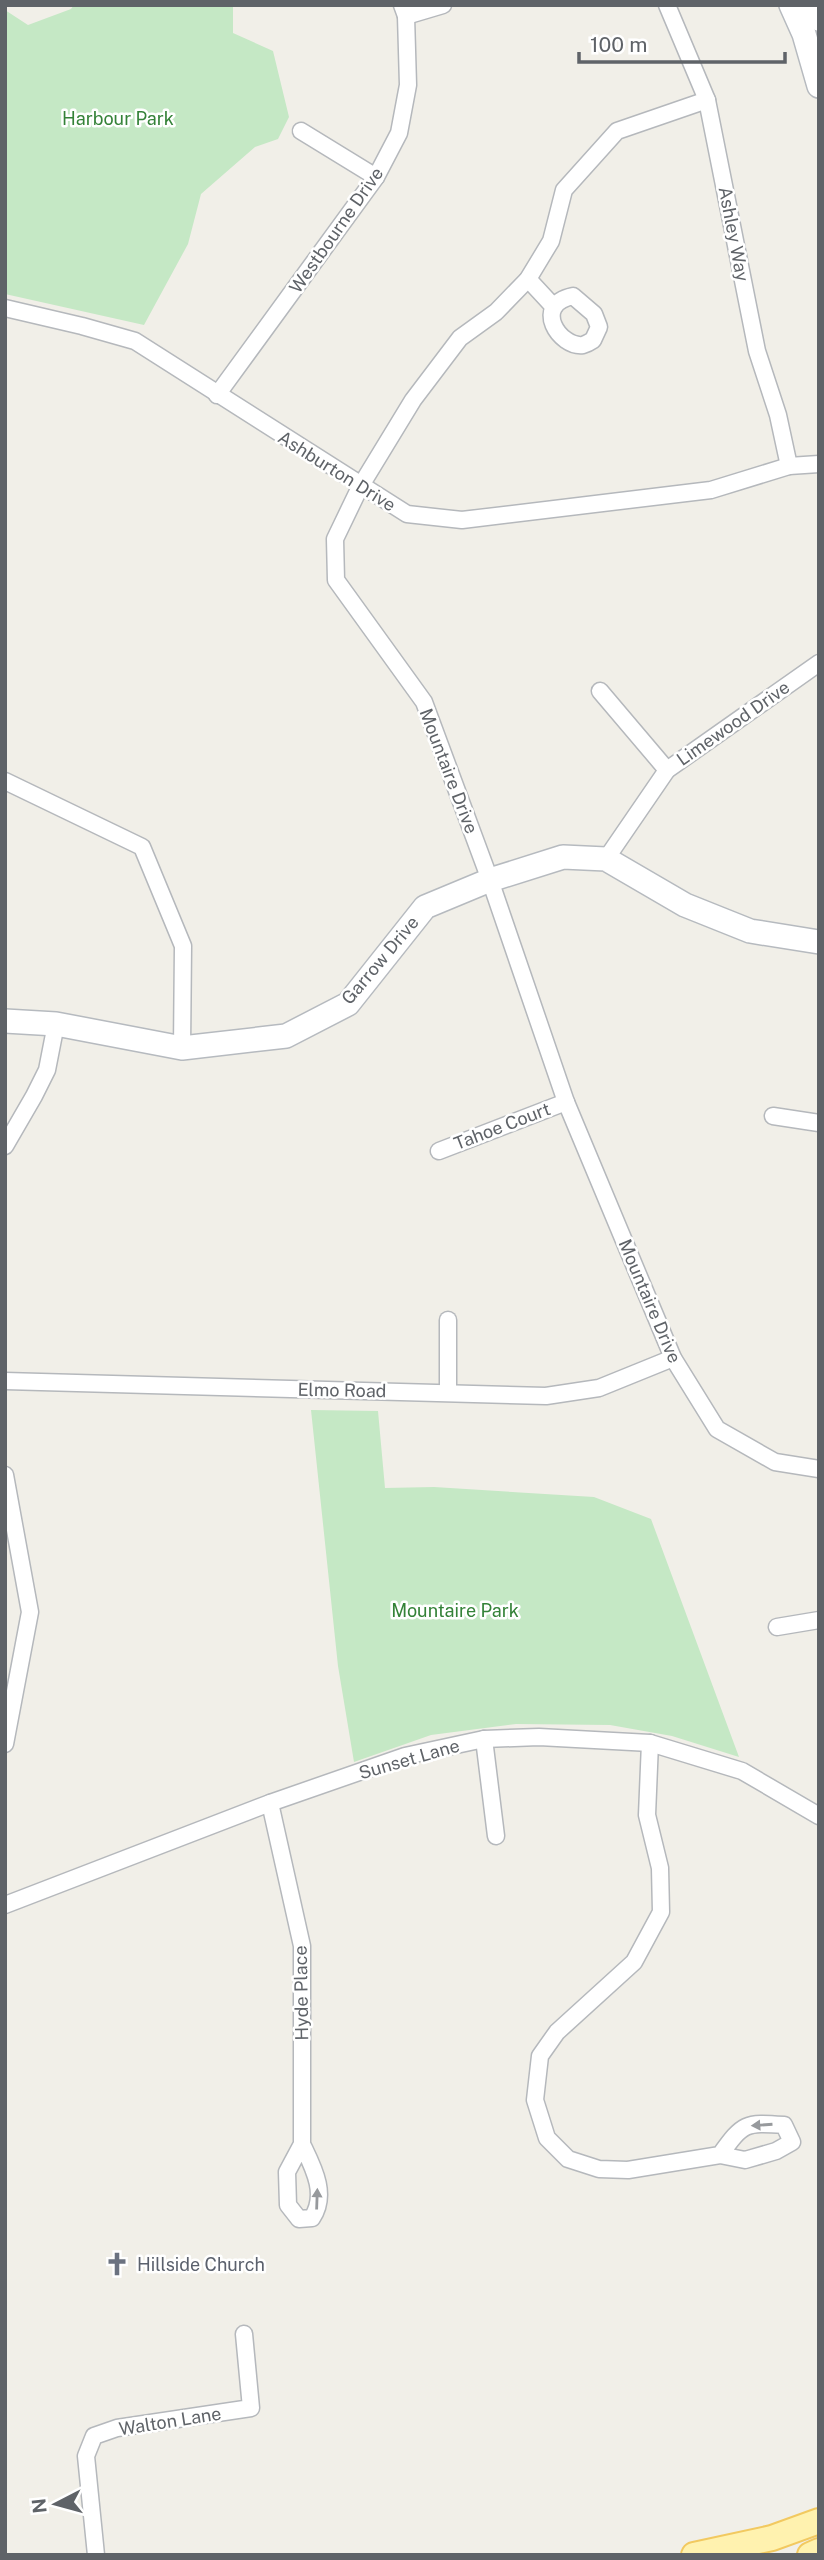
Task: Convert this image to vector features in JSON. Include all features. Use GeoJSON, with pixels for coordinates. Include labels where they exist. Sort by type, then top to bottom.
{"type":"FeatureCollection","features":[{"type":"Feature","properties":{"kind":"main road"},"geometry":{"type":"LineString","coordinates":[[694,2555],[772,2538],[819,2521]]}},
{"type":"Feature","properties":{"kind":"main road"},"geometry":{"type":"LineString","coordinates":[[810,2555],[819,2551]]}},
{"type":"Feature","properties":{"kind":"street"},"geometry":{"type":"LineString","coordinates":[[404,11],[443,5]]}},
{"type":"Feature","properties":{"kind":"street","name":"Ashley Way"},"geometry":{"type":"LineString","coordinates":[[667,5],[707,100],[757,351],[778,415],[789,466]]}},
{"type":"Feature","properties":{"kind":"street"},"geometry":{"type":"LineString","coordinates":[[791,5],[814,28]]}},
{"type":"Feature","properties":{"kind":"street"},"geometry":{"type":"LineString","coordinates":[[813,5],[819,86]]}},
{"type":"Feature","properties":{"kind":"street","name":"Westbourne Drive"},"geometry":{"type":"LineString","coordinates":[[217,395],[376,177],[399,133],[408,85],[404,11]]}},
{"type":"Feature","properties":{"kind":"street","name":"Mountaire Drive"},"geometry":{"type":"LineString","coordinates":[[707,100],[617,131],[564,190],[551,241],[528,279],[496,312],[460,338],[413,400],[360,486],[335,539],[336,580],[424,702],[490,880],[566,1102],[673,1358],[718,1429],[775,1462],[819,1469]]}},
{"type":"Feature","properties":{"kind":"street"},"geometry":{"type":"LineString","coordinates":[[301,131],[376,177]]}},
{"type":"Feature","properties":{"kind":"street"},"geometry":{"type":"LineString","coordinates":[[528,279],[553,306]]}},
{"type":"Feature","properties":{"kind":"street","name":"Ashburton Drive"},"geometry":{"type":"LineString","coordinates":[[5,308],[135,341],[407,514],[462,520],[711,490],[789,466],[819,464]]}},
{"type":"Feature","properties":{"kind":"street","name":"Limewood Drive"},"geometry":{"type":"LineString","coordinates":[[607,859],[667,770],[819,663]]}},
{"type":"Feature","properties":{"kind":"street"},"geometry":{"type":"LineString","coordinates":[[600,691],[667,770]]}},
{"type":"Feature","properties":{"kind":"street"},"geometry":{"type":"LineString","coordinates":[[5,781],[142,847],[183,946],[182,1048]]}},
{"type":"Feature","properties":{"kind":"street","name":"Garrow Drive"},"geometry":{"type":"LineString","coordinates":[[5,1021],[56,1024],[182,1048],[286,1035],[348,1004],[425,907],[490,880],[564,857],[607,859],[685,905],[750,931],[819,942]]}},
{"type":"Feature","properties":{"kind":"street"},"geometry":{"type":"LineString","coordinates":[[5,1146],[47,1070],[56,1024]]}},
{"type":"Feature","properties":{"kind":"street","name":"Tahoe Court"},"geometry":{"type":"LineString","coordinates":[[439,1151],[566,1102]]}},
{"type":"Feature","properties":{"kind":"street"},"geometry":{"type":"LineString","coordinates":[[773,1116],[819,1123]]}},
{"type":"Feature","properties":{"kind":"street"},"geometry":{"type":"LineString","coordinates":[[448,1320],[448,1392]]}},
{"type":"Feature","properties":{"kind":"street","name":"Elmo Road"},"geometry":{"type":"LineString","coordinates":[[5,1381],[546,1396],[599,1388],[673,1358]]}},
{"type":"Feature","properties":{"kind":"street"},"geometry":{"type":"LineString","coordinates":[[5,1475],[30,1612],[5,1744]]}},
{"type":"Feature","properties":{"kind":"street"},"geometry":{"type":"LineString","coordinates":[[776,1627],[819,1620]]}},
{"type":"Feature","properties":{"kind":"street","name":"Sunset Lane"},"geometry":{"type":"LineString","coordinates":[[5,1905],[270,1804],[405,1756],[484,1739],[539,1737],[650,1743],[742,1771],[819,1816]]}},
{"type":"Feature","properties":{"kind":"street"},"geometry":{"type":"LineString","coordinates":[[484,1739],[496,1836]]}},
{"type":"Feature","properties":{"kind":"street"},"geometry":{"type":"LineString","coordinates":[[650,1743],[647,1815],[660,1868],[661,1912],[634,1962],[557,2032],[540,2056],[535,2100],[547,2138],[568,2159],[599,2169],[628,2170],[720,2155]]}},
{"type":"Feature","properties":{"kind":"street","name":"Hyde Place"},"geometry":{"type":"LineString","coordinates":[[270,1804],[302,1946],[302,2144]]}},
{"type":"Feature","properties":{"kind":"street","name":"Walton Lane"},"geometry":{"type":"LineString","coordinates":[[96,2555],[86,2456],[93,2437],[117,2428],[251,2408],[244,2334]]}},
{"type":"Feature","properties":{"kind":"green space","name":"Harbour Park"},"geometry":{"type":"Polygon","coordinates":[[[74,5],[233,5],[233,33],[273,51],[289,117],[278,139],[255,147],[201,194],[188,244],[144,325],[5,294],[5,10],[28,25],[71,9],[74,5]]]}},
{"type":"Feature","properties":{"kind":"green space","name":"Mountaire Park"},"geometry":{"type":"Polygon","coordinates":[[[311,1410],[378,1411],[385,1488],[434,1487],[594,1497],[651,1519],[739,1757],[672,1736],[610,1725],[516,1724],[431,1735],[354,1762],[338,1666],[311,1410]]]}},
{"type":"Feature","properties":{"kind":"place","name":"Hillside Church"},"geometry":{"type":"Point","coordinates":[117,2264]}}]}
